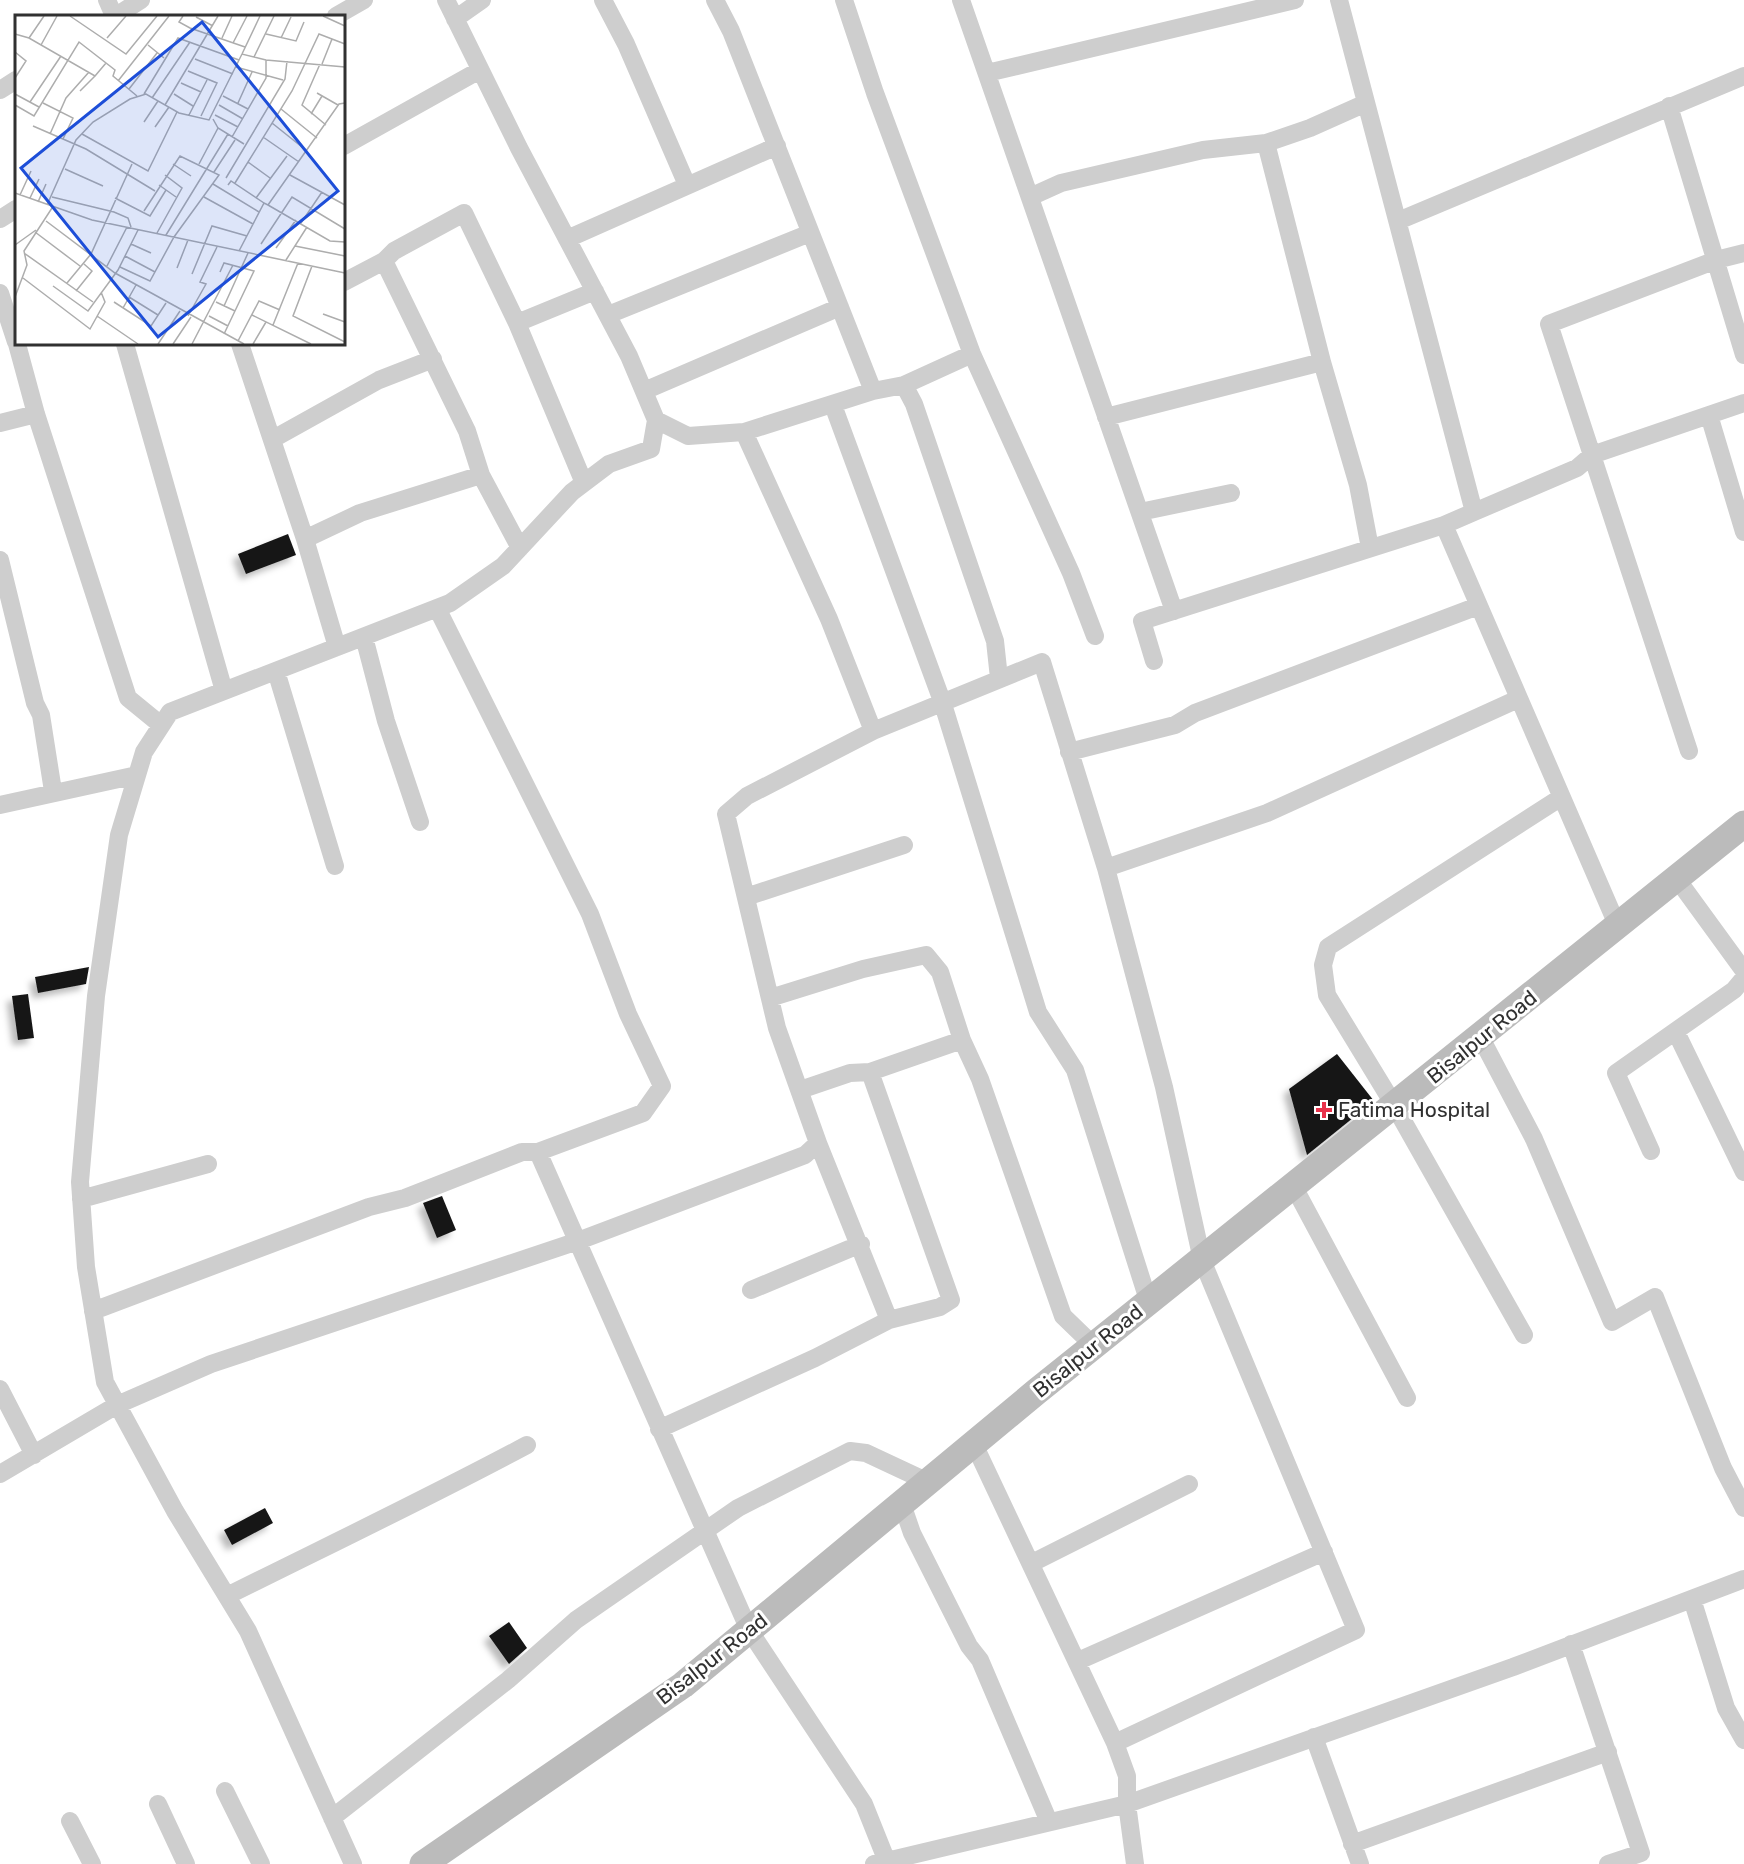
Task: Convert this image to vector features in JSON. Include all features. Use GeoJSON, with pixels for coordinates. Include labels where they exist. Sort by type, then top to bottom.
{"type":"FeatureCollection","features":[{"type":"Feature","properties":{"kind":"main road","name":"Bisalpur Road"},"geometry":{"type":"LineString","coordinates":[[423,1864],[683,1685],[1094,1346],[1481,1038],[1744,824]]}},
{"type":"Feature","properties":{"kind":"street"},"geometry":{"type":"LineString","coordinates":[[106,0],[114,15]]}},
{"type":"Feature","properties":{"kind":"street"},"geometry":{"type":"LineString","coordinates":[[117,15],[141,0]]}},
{"type":"Feature","properties":{"kind":"street"},"geometry":{"type":"LineString","coordinates":[[338,15],[364,0]]}},
{"type":"Feature","properties":{"kind":"street"},"geometry":{"type":"LineString","coordinates":[[353,1864],[248,1631],[175,1511],[105,1382],[86,1268],[80,1182],[96,996],[119,835],[144,752],[170,712],[450,603],[502,566],[572,492],[609,464],[651,449],[656,420],[644,391],[608,315],[567,240],[446,0]]}},
{"type":"Feature","properties":{"kind":"street"},"geometry":{"type":"LineString","coordinates":[[455,19],[482,0]]}},
{"type":"Feature","properties":{"kind":"street"},"geometry":{"type":"LineString","coordinates":[[603,0],[626,44],[687,185]]}},
{"type":"Feature","properties":{"kind":"street"},"geometry":{"type":"LineString","coordinates":[[716,0],[731,31],[873,391]]}},
{"type":"Feature","properties":{"kind":"street"},"geometry":{"type":"LineString","coordinates":[[844,0],[875,93],[972,354],[1071,573],[1095,636]]}},
{"type":"Feature","properties":{"kind":"street"},"geometry":{"type":"LineString","coordinates":[[962,0],[1174,611]]}},
{"type":"Feature","properties":{"kind":"street"},"geometry":{"type":"LineString","coordinates":[[987,73],[1294,0]]}},
{"type":"Feature","properties":{"kind":"street"},"geometry":{"type":"LineString","coordinates":[[1339,0],[1474,512]]}},
{"type":"Feature","properties":{"kind":"street"},"geometry":{"type":"LineString","coordinates":[[345,145],[480,70]]}},
{"type":"Feature","properties":{"kind":"street"},"geometry":{"type":"LineString","coordinates":[[1398,221],[1744,76]]}},
{"type":"Feature","properties":{"kind":"street"},"geometry":{"type":"LineString","coordinates":[[0,90],[15,81]]}},
{"type":"Feature","properties":{"kind":"street"},"geometry":{"type":"LineString","coordinates":[[1030,197],[1061,183],[1203,150],[1266,143],[1310,128],[1366,102]]}},
{"type":"Feature","properties":{"kind":"street"},"geometry":{"type":"LineString","coordinates":[[1669,106],[1744,355]]}},
{"type":"Feature","properties":{"kind":"street"},"geometry":{"type":"LineString","coordinates":[[1266,143],[1322,362],[1358,485],[1370,548]]}},
{"type":"Feature","properties":{"kind":"street"},"geometry":{"type":"LineString","coordinates":[[567,240],[777,146]]}},
{"type":"Feature","properties":{"kind":"street"},"geometry":{"type":"LineString","coordinates":[[0,219],[15,210]]}},
{"type":"Feature","properties":{"kind":"street"},"geometry":{"type":"LineString","coordinates":[[345,281],[384,261],[394,250],[464,213],[517,323],[584,483]]}},
{"type":"Feature","properties":{"kind":"street"},"geometry":{"type":"LineString","coordinates":[[608,315],[810,233]]}},
{"type":"Feature","properties":{"kind":"street"},"geometry":{"type":"LineString","coordinates":[[1689,751],[1549,324],[1716,260],[1744,254]]}},
{"type":"Feature","properties":{"kind":"street"},"geometry":{"type":"LineString","coordinates":[[384,261],[467,432],[481,476],[520,548]]}},
{"type":"Feature","properties":{"kind":"street"},"geometry":{"type":"LineString","coordinates":[[517,323],[595,291]]}},
{"type":"Feature","properties":{"kind":"street"},"geometry":{"type":"LineString","coordinates":[[0,293],[15,337]]}},
{"type":"Feature","properties":{"kind":"street"},"geometry":{"type":"LineString","coordinates":[[644,391],[840,307]]}},
{"type":"Feature","properties":{"kind":"street"},"geometry":{"type":"LineString","coordinates":[[18,345],[36,414],[128,698],[161,725]]}},
{"type":"Feature","properties":{"kind":"street"},"geometry":{"type":"LineString","coordinates":[[125,345],[224,691]]}},
{"type":"Feature","properties":{"kind":"street"},"geometry":{"type":"LineString","coordinates":[[240,345],[273,439],[337,647]]}},
{"type":"Feature","properties":{"kind":"street"},"geometry":{"type":"LineString","coordinates":[[656,420],[688,436],[744,432],[873,391],[904,386],[972,354]]}},
{"type":"Feature","properties":{"kind":"street"},"geometry":{"type":"LineString","coordinates":[[273,439],[379,380],[433,359]]}},
{"type":"Feature","properties":{"kind":"street"},"geometry":{"type":"LineString","coordinates":[[1106,417],[1322,362]]}},
{"type":"Feature","properties":{"kind":"street"},"geometry":{"type":"LineString","coordinates":[[904,386],[914,404],[995,640],[999,678]]}},
{"type":"Feature","properties":{"kind":"street"},"geometry":{"type":"LineString","coordinates":[[1154,661],[1142,621],[1444,525],[1577,468],[1592,455],[1744,403]]}},
{"type":"Feature","properties":{"kind":"street"},"geometry":{"type":"LineString","coordinates":[[833,405],[942,701],[1038,1012],[1075,1071],[1149,1303]]}},
{"type":"Feature","properties":{"kind":"street"},"geometry":{"type":"LineString","coordinates":[[0,423],[36,414]]}},
{"type":"Feature","properties":{"kind":"street"},"geometry":{"type":"LineString","coordinates":[[1709,415],[1744,532]]}},
{"type":"Feature","properties":{"kind":"street"},"geometry":{"type":"LineString","coordinates":[[744,432],[829,619],[873,731]]}},
{"type":"Feature","properties":{"kind":"street"},"geometry":{"type":"LineString","coordinates":[[305,539],[360,513],[481,476]]}},
{"type":"Feature","properties":{"kind":"street"},"geometry":{"type":"LineString","coordinates":[[1140,512],[1231,493]]}},
{"type":"Feature","properties":{"kind":"street"},"geometry":{"type":"LineString","coordinates":[[1444,525],[1560,798],[1618,927]]}},
{"type":"Feature","properties":{"kind":"street"},"geometry":{"type":"LineString","coordinates":[[0,560],[35,703],[41,715],[53,791]]}},
{"type":"Feature","properties":{"kind":"street"},"geometry":{"type":"LineString","coordinates":[[1069,752],[1174,725],[1195,712],[1478,606]]}},
{"type":"Feature","properties":{"kind":"street"},"geometry":{"type":"LineString","coordinates":[[93,1311],[369,1207],[405,1198],[522,1152],[538,1152],[643,1113],[663,1086],[628,1014],[590,914],[437,608]]}},
{"type":"Feature","properties":{"kind":"street"},"geometry":{"type":"LineString","coordinates":[[364,637],[386,721],[420,822]]}},
{"type":"Feature","properties":{"kind":"street"},"geometry":{"type":"LineString","coordinates":[[889,1320],[861,1244],[818,1143],[777,1028],[726,814],[747,796],[873,731],[1042,662],[1106,868],[1164,1087],[1202,1260],[1356,1630],[1115,1743]]}},
{"type":"Feature","properties":{"kind":"street"},"geometry":{"type":"LineString","coordinates":[[276,671],[335,866]]}},
{"type":"Feature","properties":{"kind":"street"},"geometry":{"type":"LineString","coordinates":[[1106,868],[1267,813],[1518,699]]}},
{"type":"Feature","properties":{"kind":"street"},"geometry":{"type":"LineString","coordinates":[[0,804],[137,775]]}},
{"type":"Feature","properties":{"kind":"street"},"geometry":{"type":"LineString","coordinates":[[1524,1335],[1394,1107],[1327,995],[1323,964],[1328,947],[1560,798]]}},
{"type":"Feature","properties":{"kind":"street"},"geometry":{"type":"LineString","coordinates":[[746,897],[904,845]]}},
{"type":"Feature","properties":{"kind":"street"},"geometry":{"type":"LineString","coordinates":[[1677,879],[1744,971]]}},
{"type":"Feature","properties":{"kind":"street"},"geometry":{"type":"LineString","coordinates":[[770,998],[863,969],[926,955],[940,972],[962,1040],[980,1080],[1063,1316],[1094,1346]]}},
{"type":"Feature","properties":{"kind":"street"},"geometry":{"type":"LineString","coordinates":[[1651,1151],[1616,1073],[1734,990],[1744,978]]}},
{"type":"Feature","properties":{"kind":"street"},"geometry":{"type":"LineString","coordinates":[[1676,1032],[1744,1172]]}},
{"type":"Feature","properties":{"kind":"street"},"geometry":{"type":"LineString","coordinates":[[1481,1038],[1534,1139],[1612,1322],[1655,1297],[1723,1468],[1744,1508]]}},
{"type":"Feature","properties":{"kind":"street"},"geometry":{"type":"LineString","coordinates":[[800,1090],[850,1073],[870,1072],[962,1040]]}},
{"type":"Feature","properties":{"kind":"street"},"geometry":{"type":"LineString","coordinates":[[659,1429],[815,1358],[889,1320],[940,1307],[951,1300],[870,1072]]}},
{"type":"Feature","properties":{"kind":"street"},"geometry":{"type":"LineString","coordinates":[[0,1474],[117,1405],[211,1364],[578,1241],[805,1155],[818,1143]]}},
{"type":"Feature","properties":{"kind":"street"},"geometry":{"type":"LineString","coordinates":[[538,1152],[748,1630],[864,1804],[883,1863],[1127,1804],[1744,1579]]}},
{"type":"Feature","properties":{"kind":"street"},"geometry":{"type":"LineString","coordinates":[[81,1199],[208,1164]]}},
{"type":"Feature","properties":{"kind":"street"},"geometry":{"type":"LineString","coordinates":[[1294,1187],[1407,1398]]}},
{"type":"Feature","properties":{"kind":"street"},"geometry":{"type":"LineString","coordinates":[[751,1290],[861,1244]]}},
{"type":"Feature","properties":{"kind":"street"},"geometry":{"type":"LineString","coordinates":[[0,1389],[34,1455]]}},
{"type":"Feature","properties":{"kind":"street"},"geometry":{"type":"LineString","coordinates":[[974,1444],[1115,1743],[1127,1776],[1127,1804],[1135,1864]]}},
{"type":"Feature","properties":{"kind":"street"},"geometry":{"type":"LineString","coordinates":[[227,1596],[409,1504],[453,1486],[527,1445]]}},
{"type":"Feature","properties":{"kind":"street"},"geometry":{"type":"LineString","coordinates":[[332,1818],[508,1680],[576,1620],[738,1508],[850,1451],[866,1454],[928,1482]]}},
{"type":"Feature","properties":{"kind":"street"},"geometry":{"type":"LineString","coordinates":[[1032,1563],[1189,1484]]}},
{"type":"Feature","properties":{"kind":"street"},"geometry":{"type":"LineString","coordinates":[[902,1504],[912,1533],[969,1646],[980,1660],[1049,1822]]}},
{"type":"Feature","properties":{"kind":"street"},"geometry":{"type":"LineString","coordinates":[[1078,1661],[1324,1552]]}},
{"type":"Feature","properties":{"kind":"street"},"geometry":{"type":"LineString","coordinates":[[1692,1599],[1726,1708],[1739,1720],[1744,1740]]}},
{"type":"Feature","properties":{"kind":"street"},"geometry":{"type":"LineString","coordinates":[[1571,1644],[1641,1853],[1608,1864]]}},
{"type":"Feature","properties":{"kind":"street"},"geometry":{"type":"LineString","coordinates":[[1314,1737],[1360,1864]]}},
{"type":"Feature","properties":{"kind":"street"},"geometry":{"type":"LineString","coordinates":[[1352,1844],[1608,1752]]}},
{"type":"Feature","properties":{"kind":"street"},"geometry":{"type":"LineString","coordinates":[[225,1791],[261,1864]]}},
{"type":"Feature","properties":{"kind":"street"},"geometry":{"type":"LineString","coordinates":[[158,1804],[186,1864]]}},
{"type":"Feature","properties":{"kind":"street"},"geometry":{"type":"LineString","coordinates":[[70,1821],[92,1864]]}},
{"type":"Feature","properties":{"kind":"building"},"geometry":{"type":"Polygon","coordinates":[[[288,534],[296,555],[246,574],[238,554],[288,534]]]}},
{"type":"Feature","properties":{"kind":"building"},"geometry":{"type":"Polygon","coordinates":[[[89,967],[86,984],[38,993],[35,977],[89,967]]]}},
{"type":"Feature","properties":{"kind":"building"},"geometry":{"type":"Polygon","coordinates":[[[28,994],[34,1038],[18,1040],[12,996],[28,994]]]}},
{"type":"Feature","properties":{"kind":"building"},"geometry":{"type":"Polygon","coordinates":[[[1337,1054],[1374,1101],[1307,1155],[1289,1089],[1337,1054]]]}},
{"type":"Feature","properties":{"kind":"building"},"geometry":{"type":"Polygon","coordinates":[[[442,1196],[456,1230],[437,1238],[423,1203],[442,1196]]]}},
{"type":"Feature","properties":{"kind":"building"},"geometry":{"type":"Polygon","coordinates":[[[265,1508],[273,1523],[232,1545],[224,1530],[265,1508]]]}},
{"type":"Feature","properties":{"kind":"building"},"geometry":{"type":"Polygon","coordinates":[[[509,1622],[527,1648],[509,1664],[489,1636],[509,1622]]]}},
{"type":"Feature","properties":{"kind":"place","name":"Fatima Hospital"},"geometry":{"type":"Point","coordinates":[1324,1110]}}]}
